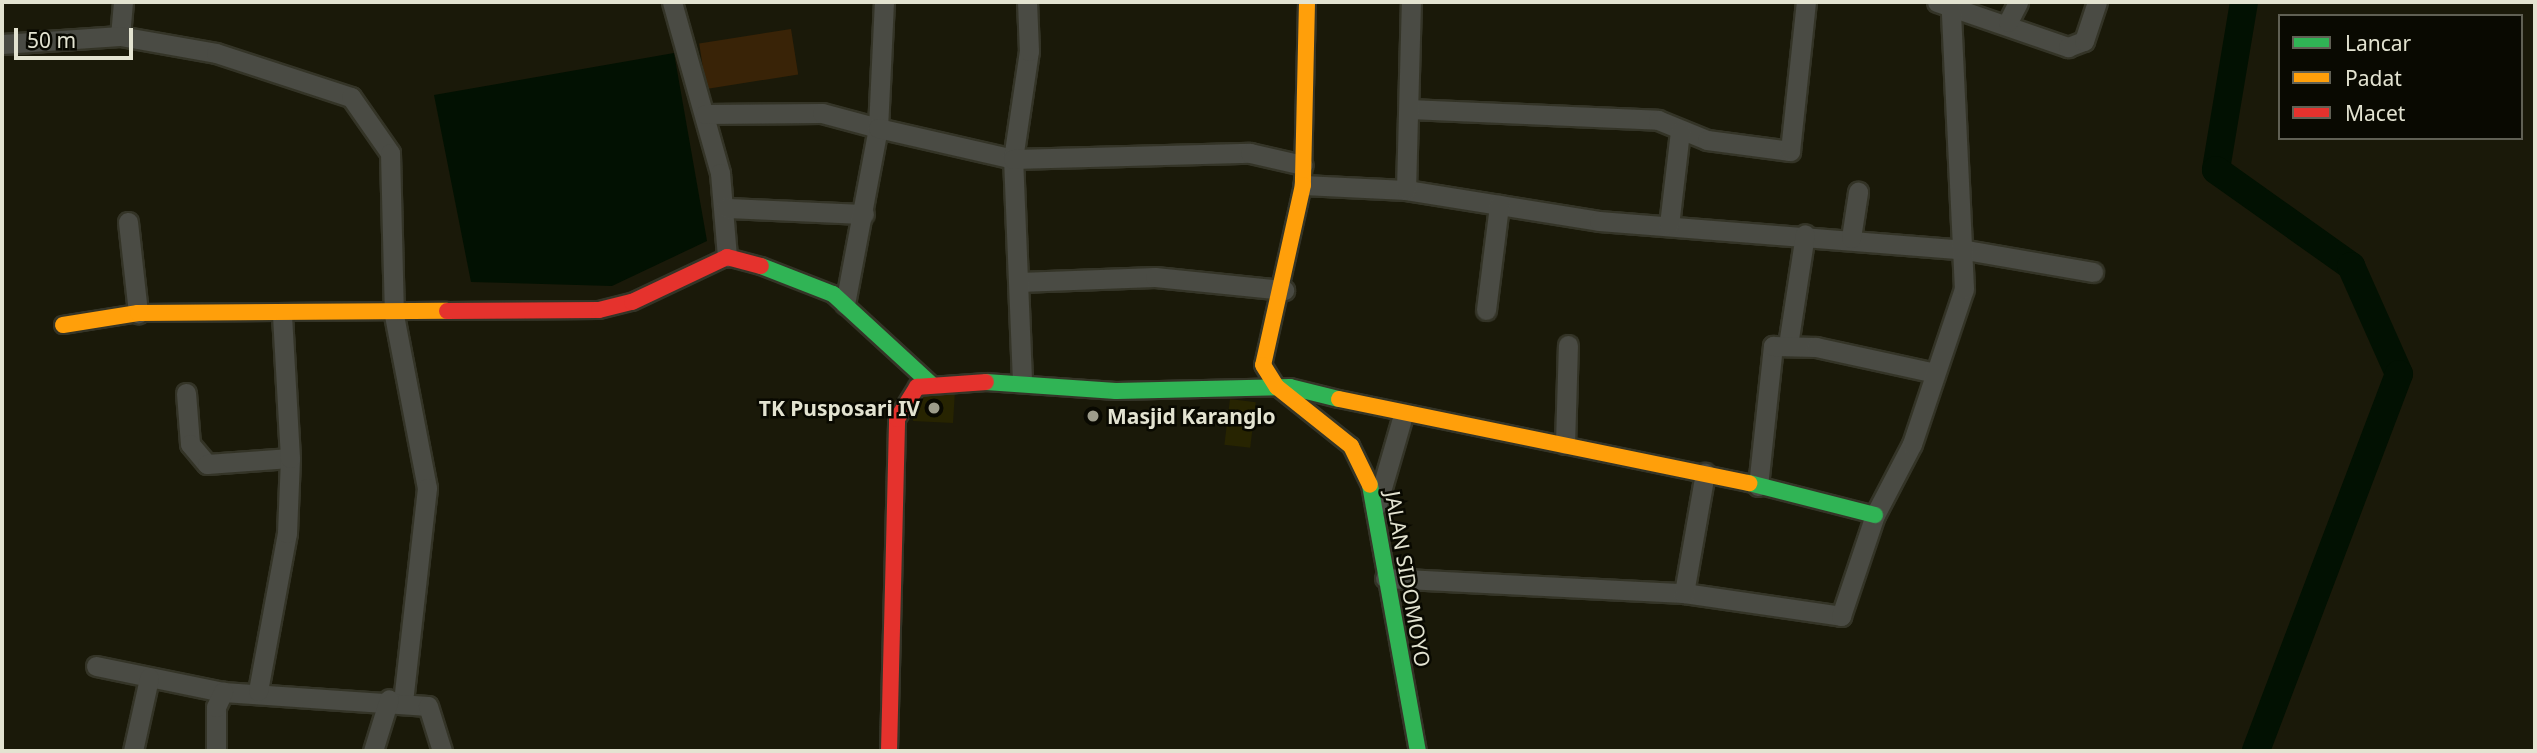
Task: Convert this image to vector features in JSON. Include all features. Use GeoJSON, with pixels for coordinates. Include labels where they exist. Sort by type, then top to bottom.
{"type":"FeatureCollection","features":[{"type":"Feature","properties":{"kind":"street"},"geometry":{"type":"LineString","coordinates":[[120,36],[123,2]]}},
{"type":"Feature","properties":{"kind":"street"},"geometry":{"type":"LineString","coordinates":[[672,2],[705,114],[726,208],[727,257]]}},
{"type":"Feature","properties":{"kind":"street"},"geometry":{"type":"LineString","coordinates":[[845,304],[878,128],[884,2]]}},
{"type":"Feature","properties":{"kind":"street"},"geometry":{"type":"LineString","coordinates":[[1022,382],[1013,159],[1029,51],[1027,2]]}},
{"type":"Feature","properties":{"kind":"street","name":"JALAN SIDOMOYO"},"geometry":{"type":"LineString","coordinates":[[1307,2],[1303,185],[1284,290],[1262,355],[1277,387],[1351,446],[1369,478],[1418,751]]}},
{"type":"Feature","properties":{"kind":"street"},"geometry":{"type":"LineString","coordinates":[[1406,190],[1411,2]]}},
{"type":"Feature","properties":{"kind":"street"},"geometry":{"type":"LineString","coordinates":[[1409,109],[1658,120],[1680,131],[1790,151],[1805,2]]}},
{"type":"Feature","properties":{"kind":"street"},"geometry":{"type":"LineString","coordinates":[[2008,22],[2018,2]]}},
{"type":"Feature","properties":{"kind":"street"},"geometry":{"type":"LineString","coordinates":[[1385,578],[1684,593],[1840,616],[1875,515],[1912,444],[1964,289],[1966,250],[1944,5],[2008,22],[2068,47],[2078,47],[2087,33],[2097,2]]}},
{"type":"Feature","properties":{"kind":"street"},"geometry":{"type":"LineString","coordinates":[[2,44],[120,36],[216,53],[358,102],[393,161],[394,315],[426,488],[396,700],[373,751]]}},
{"type":"Feature","properties":{"kind":"street"},"geometry":{"type":"LineString","coordinates":[[705,114],[822,113],[1013,159],[1250,153],[1303,165]]}},
{"type":"Feature","properties":{"kind":"street"},"geometry":{"type":"LineString","coordinates":[[1669,225],[1680,131]]}},
{"type":"Feature","properties":{"kind":"street"},"geometry":{"type":"LineString","coordinates":[[1303,185],[1406,190],[1499,205],[1669,225],[1805,234],[1966,250],[2093,272]]}},
{"type":"Feature","properties":{"kind":"street"},"geometry":{"type":"LineString","coordinates":[[1852,238],[1858,192]]}},
{"type":"Feature","properties":{"kind":"street"},"geometry":{"type":"LineString","coordinates":[[1486,310],[1499,205]]}},
{"type":"Feature","properties":{"kind":"street"},"geometry":{"type":"LineString","coordinates":[[726,208],[864,214]]}},
{"type":"Feature","properties":{"kind":"street"},"geometry":{"type":"LineString","coordinates":[[128,222],[138,313]]}},
{"type":"Feature","properties":{"kind":"street"},"geometry":{"type":"LineString","coordinates":[[1788,345],[1805,234]]}},
{"type":"Feature","properties":{"kind":"street"},"geometry":{"type":"LineString","coordinates":[[63,325],[138,313],[394,315],[616,308],[727,257],[804,278],[845,304],[932,386]]}},
{"type":"Feature","properties":{"kind":"street"},"geometry":{"type":"LineString","coordinates":[[1018,282],[1155,277],[1284,290]]}},
{"type":"Feature","properties":{"kind":"street"},"geometry":{"type":"LineString","coordinates":[[258,691],[287,533],[290,458],[282,314]]}},
{"type":"Feature","properties":{"kind":"street"},"geometry":{"type":"LineString","coordinates":[[1565,444],[1568,345]]}},
{"type":"Feature","properties":{"kind":"street"},"geometry":{"type":"LineString","coordinates":[[1758,486],[1773,346],[1788,345],[1936,373]]}},
{"type":"Feature","properties":{"kind":"street"},"geometry":{"type":"LineString","coordinates":[[889,751],[897,419],[904,399],[932,386],[1022,382],[1116,391],[1277,387],[1403,415],[1705,473],[1875,515]]}},
{"type":"Feature","properties":{"kind":"street"},"geometry":{"type":"LineString","coordinates":[[186,393],[190,444],[207,464],[290,458]]}},
{"type":"Feature","properties":{"kind":"street"},"geometry":{"type":"LineString","coordinates":[[1376,509],[1403,415]]}},
{"type":"Feature","properties":{"kind":"street"},"geometry":{"type":"LineString","coordinates":[[1684,593],[1705,473]]}},
{"type":"Feature","properties":{"kind":"street"},"geometry":{"type":"LineString","coordinates":[[96,666],[223,692],[258,691],[396,700],[434,712],[442,751]]}},
{"type":"Feature","properties":{"kind":"street"},"geometry":{"type":"LineString","coordinates":[[134,751],[149,678]]}},
{"type":"Feature","properties":{"kind":"street"},"geometry":{"type":"LineString","coordinates":[[216,751],[216,707],[223,692]]}},
{"type":"Feature","properties":{"kind":"shaded area"},"geometry":{"type":"Polygon","coordinates":[[[791,29],[798,74],[706,89],[699,44],[791,29]]]}},
{"type":"Feature","properties":{"kind":"shaded area"},"geometry":{"type":"Polygon","coordinates":[[[674,53],[707,241],[612,286],[471,282],[434,95],[674,53]]]}},
{"type":"Feature","properties":{"kind":"shaded area","name":"TK Pusposari IV"},"geometry":{"type":"Polygon","coordinates":[[[955,391],[953,423],[913,421],[915,395],[955,391]]]}},
{"type":"Feature","properties":{"kind":"shaded area"},"geometry":{"type":"Polygon","coordinates":[[[1230,399],[1256,402],[1250,448],[1224,445],[1230,399]]]}},
{"type":"Feature","properties":{"kind":"waterway"},"geometry":{"type":"LineString","coordinates":[[2244,2],[2216,170],[2351,266],[2399,374],[2256,751]]}},
{"type":"Feature","properties":{"kind":"traffic: fast"},"geometry":{"type":"LineString","coordinates":[[761,266],[833,294],[932,385]]}},
{"type":"Feature","properties":{"kind":"traffic: fast"},"geometry":{"type":"LineString","coordinates":[[986,382],[1116,391],[1290,387],[1339,399]]}},
{"type":"Feature","properties":{"kind":"traffic: fast"},"geometry":{"type":"LineString","coordinates":[[1749,483],[1875,515]]}},
{"type":"Feature","properties":{"kind":"traffic: fast"},"geometry":{"type":"LineString","coordinates":[[1370,485],[1418,751]]}},
{"type":"Feature","properties":{"kind":"traffic: slow"},"geometry":{"type":"LineString","coordinates":[[1307,2],[1303,185],[1263,365],[1277,387],[1351,446],[1370,485]]}},
{"type":"Feature","properties":{"kind":"traffic: slow"},"geometry":{"type":"LineString","coordinates":[[63,325],[138,313],[447,311]]}},
{"type":"Feature","properties":{"kind":"traffic: slow"},"geometry":{"type":"LineString","coordinates":[[1339,399],[1749,483]]}},
{"type":"Feature","properties":{"kind":"traffic: jam"},"geometry":{"type":"LineString","coordinates":[[447,311],[599,310],[632,302],[727,257],[761,266]]}},
{"type":"Feature","properties":{"kind":"traffic: jam"},"geometry":{"type":"LineString","coordinates":[[889,751],[897,419],[917,387],[986,382]]}},
{"type":"Feature","properties":{"kind":"place","name":"TK Pusposari IV"},"geometry":{"type":"Point","coordinates":[934,408]}},
{"type":"Feature","properties":{"kind":"place","name":"Masjid Karanglo"},"geometry":{"type":"Point","coordinates":[1093,416]}}]}
